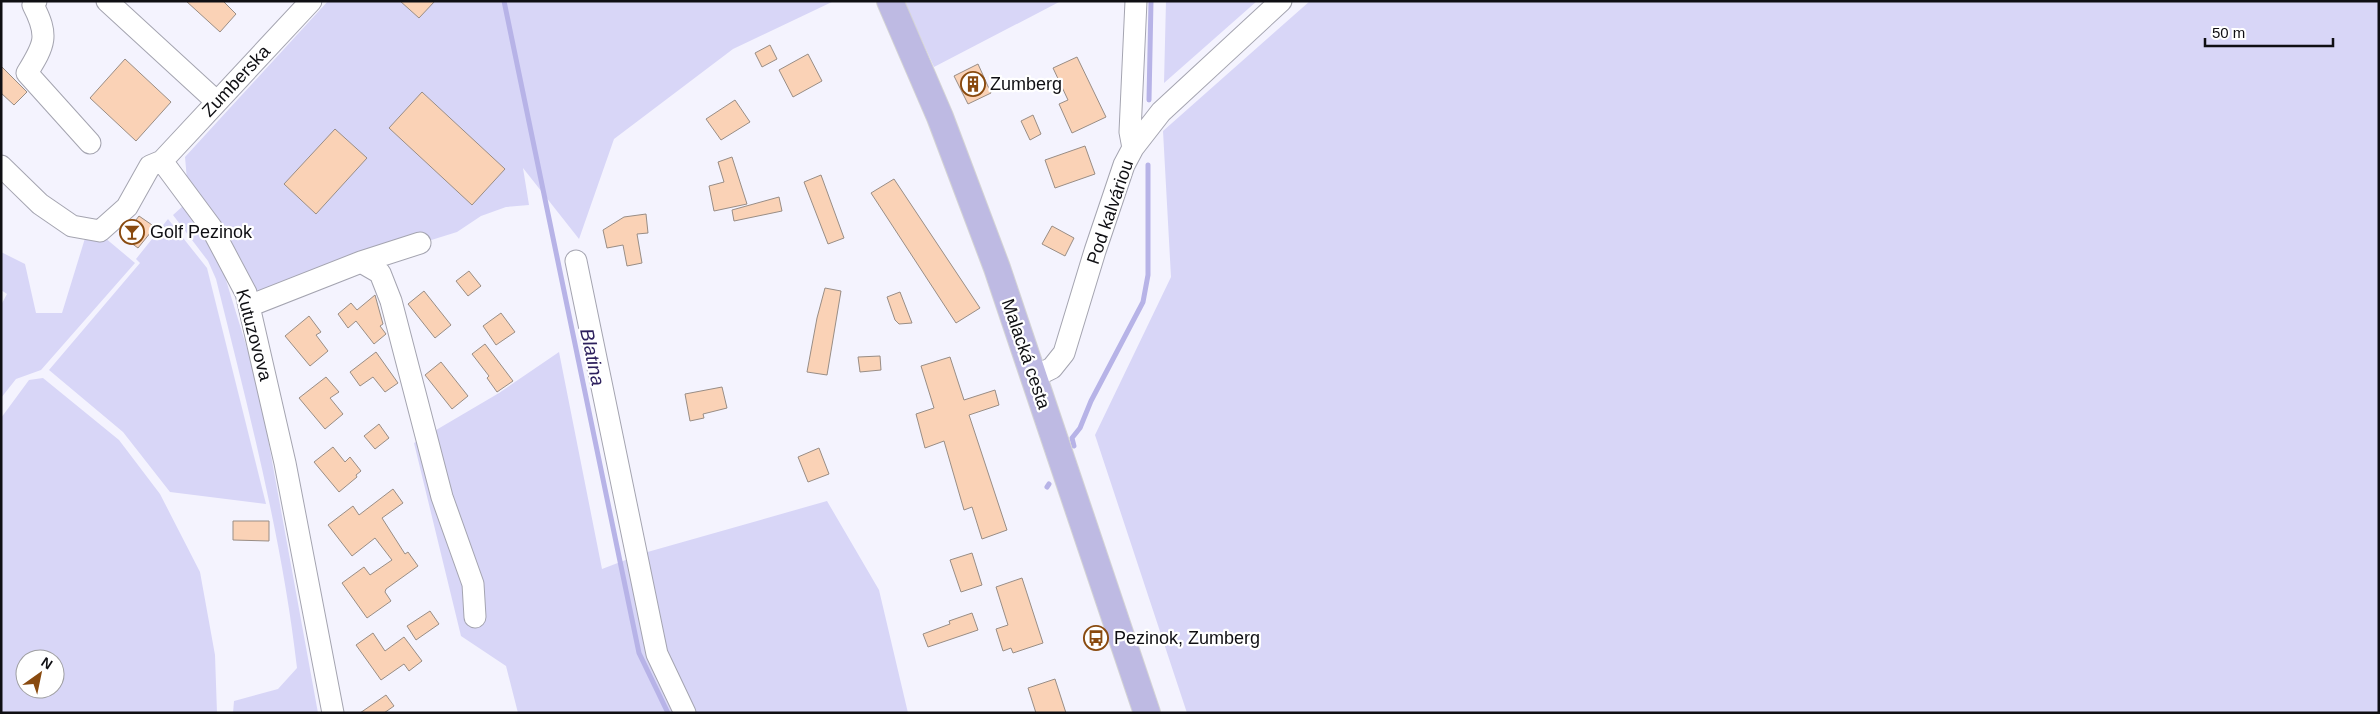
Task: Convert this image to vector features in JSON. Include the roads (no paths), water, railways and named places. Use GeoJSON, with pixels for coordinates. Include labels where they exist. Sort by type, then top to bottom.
{"type":"FeatureCollection","features":[{"type":"Feature","properties":{"kind":"main road","name":"Malacká cesta"},"geometry":{"type":"LineString","coordinates":[[890,1],[944,129],[997,268],[1147,713]]}},
{"type":"Feature","properties":{"kind":"street"},"geometry":{"type":"LineString","coordinates":[[36,1],[33,5],[43,24],[44,43],[27,73],[90,143]]}},
{"type":"Feature","properties":{"kind":"street"},"geometry":{"type":"LineString","coordinates":[[107,1],[217,102]]}},
{"type":"Feature","properties":{"kind":"street","name":"Zumberska"},"geometry":{"type":"LineString","coordinates":[[162,161],[311,1]]}},
{"type":"Feature","properties":{"kind":"street"},"geometry":{"type":"LineString","coordinates":[[1133,148],[1130,132],[1136,1]]}},
{"type":"Feature","properties":{"kind":"street","name":"Pod kalváriou"},"geometry":{"type":"LineString","coordinates":[[1034,377],[1052,368],[1064,353],[1118,182],[1133,148],[1161,112],[1281,1]]}},
{"type":"Feature","properties":{"kind":"street"},"geometry":{"type":"LineString","coordinates":[[1,166],[40,204],[72,226],[100,231],[127,207],[150,166],[162,161]]}},
{"type":"Feature","properties":{"kind":"street","name":"Kutuzovova"},"geometry":{"type":"LineString","coordinates":[[162,161],[211,227],[246,293],[285,463],[333,713]]}},
{"type":"Feature","properties":{"kind":"street"},"geometry":{"type":"LineString","coordinates":[[249,306],[361,262],[420,243]]}},
{"type":"Feature","properties":{"kind":"street"},"geometry":{"type":"LineString","coordinates":[[576,261],[657,654],[685,713]]}},
{"type":"Feature","properties":{"kind":"street"},"geometry":{"type":"LineString","coordinates":[[361,262],[380,273],[390,300],[442,497],[473,584],[475,617]]}},
{"type":"Feature","properties":{"kind":"waterway","name":"Blatina"},"geometry":{"type":"LineString","coordinates":[[504,1],[639,653],[668,713]]}},
{"type":"Feature","properties":{"kind":"waterway"},"geometry":{"type":"LineString","coordinates":[[1149,100],[1151,1]]}},
{"type":"Feature","properties":{"kind":"waterway"},"geometry":{"type":"LineString","coordinates":[[1074,446],[1072,438],[1080,428],[1091,401],[1143,302],[1148,275],[1148,165]]}},
{"type":"Feature","properties":{"kind":"place","name":"Zumberg"},"geometry":{"type":"Point","coordinates":[973,84]}},
{"type":"Feature","properties":{"kind":"place","name":"Golf Pezinok"},"geometry":{"type":"Point","coordinates":[132,232]}},
{"type":"Feature","properties":{"kind":"place","name":"Pezinok, Zumberg"},"geometry":{"type":"Point","coordinates":[1096,638]}}]}
